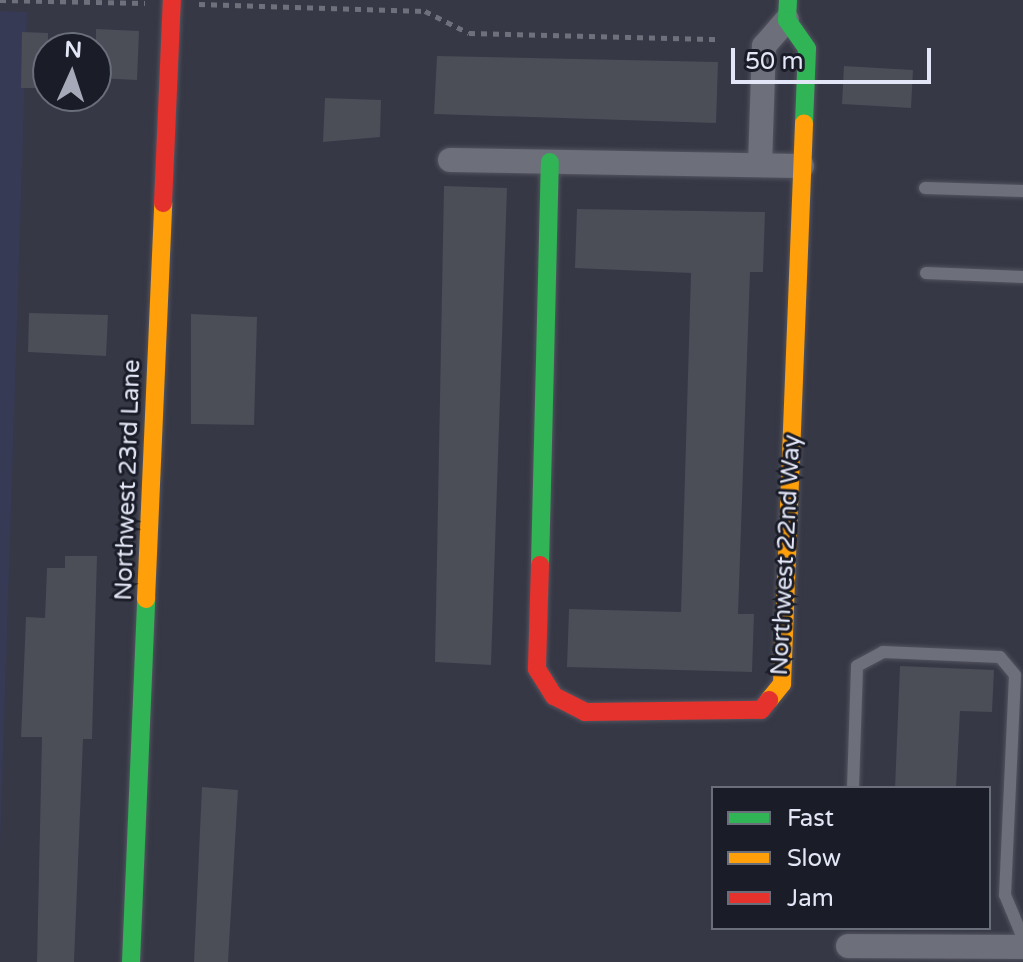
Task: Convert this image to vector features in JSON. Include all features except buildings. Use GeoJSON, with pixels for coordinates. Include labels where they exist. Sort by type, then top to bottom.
{"type":"FeatureCollection","features":[{"type":"Feature","properties":{"kind":"street","name":"Northwest 23rd Lane"},"geometry":{"type":"LineString","coordinates":[[131,962],[172,2]]}},
{"type":"Feature","properties":{"kind":"street","name":"Northwest 22nd Way"},"geometry":{"type":"LineString","coordinates":[[760,165],[764,46],[788,10]]}},
{"type":"Feature","properties":{"kind":"street","name":"Northwest 22nd Way"},"geometry":{"type":"LineString","coordinates":[[550,162],[537,669],[572,709],[724,715],[770,706],[782,684],[807,49],[788,10]]}},
{"type":"Feature","properties":{"kind":"street"},"geometry":{"type":"LineString","coordinates":[[450,160],[802,166]]}},
{"type":"Feature","properties":{"kind":"street"},"geometry":{"type":"LineString","coordinates":[[848,937],[1023,947]]}},
{"type":"Feature","properties":{"kind":"lane"},"geometry":{"type":"LineString","coordinates":[[925,188],[1023,191]]}},
{"type":"Feature","properties":{"kind":"lane"},"geometry":{"type":"LineString","coordinates":[[926,273],[1023,277]]}},
{"type":"Feature","properties":{"kind":"lane"},"geometry":{"type":"LineString","coordinates":[[853,786],[857,666],[883,652],[1000,657],[1015,675],[1005,895],[1023,938]]}},
{"type":"Feature","properties":{"kind":"path"},"geometry":{"type":"LineString","coordinates":[[0,0],[172,2],[425,11],[469,33],[721,39]]}},
{"type":"Feature","properties":{"kind":"shaded area"},"geometry":{"type":"Polygon","coordinates":[[[0,11],[27,12],[0,849],[0,11]]]}},
{"type":"Feature","properties":{"kind":"traffic: fast"},"geometry":{"type":"LineString","coordinates":[[788,0],[787,20],[807,49],[804,123]]}},
{"type":"Feature","properties":{"kind":"traffic: fast"},"geometry":{"type":"LineString","coordinates":[[540,565],[550,162]]}},
{"type":"Feature","properties":{"kind":"traffic: fast"},"geometry":{"type":"LineString","coordinates":[[131,962],[146,599]]}},
{"type":"Feature","properties":{"kind":"traffic: slow"},"geometry":{"type":"LineString","coordinates":[[769,700],[782,684],[804,123]]}},
{"type":"Feature","properties":{"kind":"traffic: slow"},"geometry":{"type":"LineString","coordinates":[[146,599],[163,203]]}},
{"type":"Feature","properties":{"kind":"traffic: jam"},"geometry":{"type":"LineString","coordinates":[[163,203],[172,0]]}},
{"type":"Feature","properties":{"kind":"traffic: jam"},"geometry":{"type":"LineString","coordinates":[[540,565],[537,669],[554,696],[585,712],[761,710],[769,700]]}}]}
